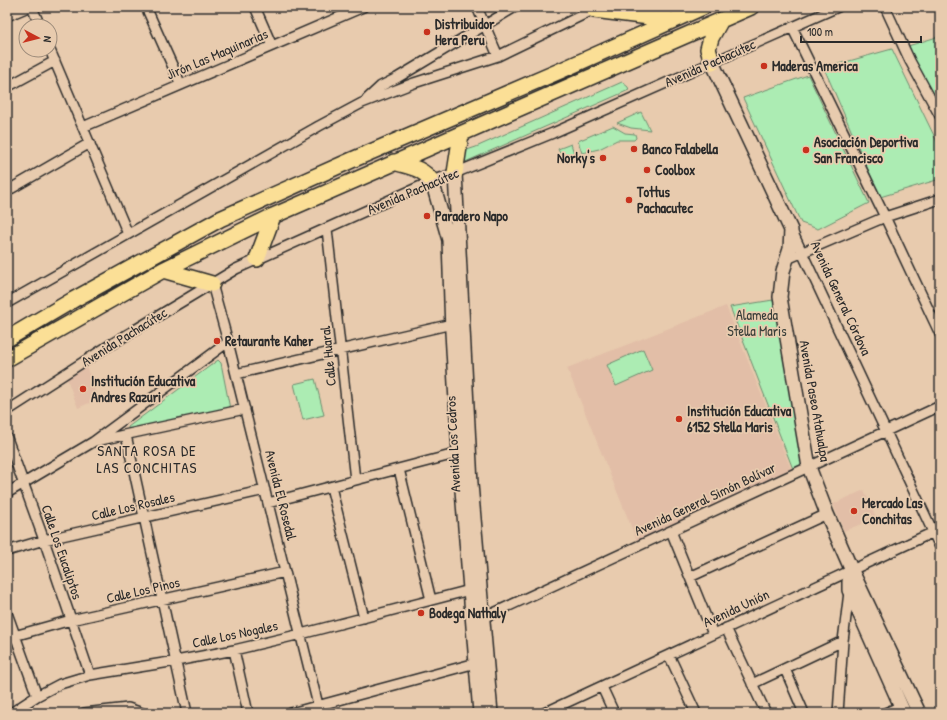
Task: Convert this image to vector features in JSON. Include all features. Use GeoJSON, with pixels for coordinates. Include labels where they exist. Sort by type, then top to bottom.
{"type":"FeatureCollection","features":[{"type":"Feature","properties":{"kind":"main road"},"geometry":{"type":"LineString","coordinates":[[7,339],[220,219],[703,7]]}},
{"type":"Feature","properties":{"kind":"main road"},"geometry":{"type":"LineString","coordinates":[[7,359],[163,270],[273,216],[751,7]]}},
{"type":"Feature","properties":{"kind":"main road"},"geometry":{"type":"LineString","coordinates":[[597,8],[674,20]]}},
{"type":"Feature","properties":{"kind":"main road"},"geometry":{"type":"LineString","coordinates":[[712,62],[708,49],[711,38],[721,20]]}},
{"type":"Feature","properties":{"kind":"main road"},"geometry":{"type":"LineString","coordinates":[[455,173],[461,134]]}},
{"type":"Feature","properties":{"kind":"main road"},"geometry":{"type":"LineString","coordinates":[[352,160],[359,178]]}},
{"type":"Feature","properties":{"kind":"main road"},"geometry":{"type":"LineString","coordinates":[[394,162],[415,168],[425,173],[432,181]]}},
{"type":"Feature","properties":{"kind":"main road"},"geometry":{"type":"LineString","coordinates":[[258,259],[273,216]]}},
{"type":"Feature","properties":{"kind":"main road"},"geometry":{"type":"LineString","coordinates":[[163,270],[212,284]]}},
{"type":"Feature","properties":{"kind":"main road"},"geometry":{"type":"LineString","coordinates":[[21,330],[30,346]]}},
{"type":"Feature","properties":{"kind":"street"},"geometry":{"type":"LineString","coordinates":[[7,16],[28,7]]}},
{"type":"Feature","properties":{"kind":"street"},"geometry":{"type":"LineString","coordinates":[[32,7],[37,18]]}},
{"type":"Feature","properties":{"kind":"street"},"geometry":{"type":"LineString","coordinates":[[146,7],[181,85]]}},
{"type":"Feature","properties":{"kind":"street"},"geometry":{"type":"LineString","coordinates":[[255,7],[272,46]]}},
{"type":"Feature","properties":{"kind":"street","name":"Jirón Las Maquinarias"},"geometry":{"type":"LineString","coordinates":[[83,127],[363,7]]}},
{"type":"Feature","properties":{"kind":"street"},"geometry":{"type":"LineString","coordinates":[[477,7],[498,56]]}},
{"type":"Feature","properties":{"kind":"street"},"geometry":{"type":"LineString","coordinates":[[362,103],[381,86],[397,78],[515,7]]}},
{"type":"Feature","properties":{"kind":"street","name":"Avenida Pachacútec"},"geometry":{"type":"LineString","coordinates":[[7,411],[105,348],[236,269],[432,181],[571,125],[838,7]]}},
{"type":"Feature","properties":{"kind":"street"},"geometry":{"type":"LineString","coordinates":[[885,7],[910,61],[940,116]]}},
{"type":"Feature","properties":{"kind":"street"},"geometry":{"type":"LineString","coordinates":[[7,303],[362,103],[414,83],[498,56],[597,8]]}},
{"type":"Feature","properties":{"kind":"street"},"geometry":{"type":"LineString","coordinates":[[792,27],[885,217],[940,334]]}},
{"type":"Feature","properties":{"kind":"street"},"geometry":{"type":"LineString","coordinates":[[54,58],[128,234]]}},
{"type":"Feature","properties":{"kind":"street"},"geometry":{"type":"LineString","coordinates":[[7,87],[55,61]]}},
{"type":"Feature","properties":{"kind":"street","name":"Avenida General Córdova"},"geometry":{"type":"LineString","coordinates":[[712,62],[886,431],[936,531],[940,547]]}},
{"type":"Feature","properties":{"kind":"street"},"geometry":{"type":"LineString","coordinates":[[7,191],[90,143]]}},
{"type":"Feature","properties":{"kind":"street","name":"Avenida Los Cedros"},"geometry":{"type":"LineString","coordinates":[[455,173],[471,484],[491,713]]}},
{"type":"Feature","properties":{"kind":"street","name":"Avenida Los Cedros"},"geometry":{"type":"LineString","coordinates":[[432,181],[449,240],[459,453],[480,713]]}},
{"type":"Feature","properties":{"kind":"street"},"geometry":{"type":"LineString","coordinates":[[438,201],[456,196]]}},
{"type":"Feature","properties":{"kind":"street"},"geometry":{"type":"LineString","coordinates":[[787,259],[885,217],[940,199]]}},
{"type":"Feature","properties":{"kind":"street","name":"Calle Huaral"},"geometry":{"type":"LineString","coordinates":[[327,229],[355,480]]}},
{"type":"Feature","properties":{"kind":"street","name":"Avenida Paseo Atahualpa"},"geometry":{"type":"LineString","coordinates":[[791,230],[791,243],[783,271],[780,296],[809,467],[827,514],[852,571],[919,713]]}},
{"type":"Feature","properties":{"kind":"street","name":"Avenida El Rosedal"},"geometry":{"type":"LineString","coordinates":[[212,284],[228,342],[319,709]]}},
{"type":"Feature","properties":{"kind":"street"},"geometry":{"type":"LineString","coordinates":[[236,374],[452,324]]}},
{"type":"Feature","properties":{"kind":"street"},"geometry":{"type":"LineString","coordinates":[[7,494],[93,442],[228,342]]}},
{"type":"Feature","properties":{"kind":"street","name":"Avenida General Simón Bolívar"},"geometry":{"type":"LineString","coordinates":[[483,618],[940,406]]}},
{"type":"Feature","properties":{"kind":"street"},"geometry":{"type":"LineString","coordinates":[[93,442],[245,410]]}},
{"type":"Feature","properties":{"kind":"street"},"geometry":{"type":"LineString","coordinates":[[126,435],[187,713]]}},
{"type":"Feature","properties":{"kind":"street","name":"Calle Los Eucaliptos"},"geometry":{"type":"LineString","coordinates":[[7,438],[44,540],[90,675]]}},
{"type":"Feature","properties":{"kind":"street"},"geometry":{"type":"LineString","coordinates":[[268,504],[459,453]]}},
{"type":"Feature","properties":{"kind":"street"},"geometry":{"type":"LineString","coordinates":[[399,469],[431,600]]}},
{"type":"Feature","properties":{"kind":"street"},"geometry":{"type":"LineString","coordinates":[[331,487],[364,618]]}},
{"type":"Feature","properties":{"kind":"street","name":"Calle Los Rosales"},"geometry":{"type":"LineString","coordinates":[[7,551],[44,540],[265,490]]}},
{"type":"Feature","properties":{"kind":"street"},"geometry":{"type":"LineString","coordinates":[[690,577],[827,514]]}},
{"type":"Feature","properties":{"kind":"street"},"geometry":{"type":"LineString","coordinates":[[671,531],[714,634]]}},
{"type":"Feature","properties":{"kind":"street","name":"Avenida Unión"},"geometry":{"type":"LineString","coordinates":[[549,712],[936,531]]}},
{"type":"Feature","properties":{"kind":"street"},"geometry":{"type":"LineString","coordinates":[[845,713],[838,709],[843,641],[849,582],[852,571]]}},
{"type":"Feature","properties":{"kind":"street","name":"Calle Los Pinos"},"geometry":{"type":"LineString","coordinates":[[11,637],[71,620],[285,572]]}},
{"type":"Feature","properties":{"kind":"street","name":"Calle Los Nogales"},"geometry":{"type":"LineString","coordinates":[[10,713],[60,684],[90,675],[234,650],[470,590]]}},
{"type":"Feature","properties":{"kind":"street"},"geometry":{"type":"LineString","coordinates":[[849,590],[903,709],[885,713]]}},
{"type":"Feature","properties":{"kind":"street"},"geometry":{"type":"LineString","coordinates":[[7,613],[11,637],[37,696]]}},
{"type":"Feature","properties":{"kind":"street"},"geometry":{"type":"LineString","coordinates":[[726,628],[766,713]]}},
{"type":"Feature","properties":{"kind":"street"},"geometry":{"type":"LineString","coordinates":[[752,684],[843,641]]}},
{"type":"Feature","properties":{"kind":"street"},"geometry":{"type":"LineString","coordinates":[[234,650],[248,713]]}},
{"type":"Feature","properties":{"kind":"street"},"geometry":{"type":"LineString","coordinates":[[669,655],[694,712]]}},
{"type":"Feature","properties":{"kind":"street"},"geometry":{"type":"LineString","coordinates":[[291,713],[319,709],[476,663]]}},
{"type":"Feature","properties":{"kind":"street"},"geometry":{"type":"LineString","coordinates":[[785,669],[804,713]]}},
{"type":"Feature","properties":{"kind":"street"},"geometry":{"type":"LineString","coordinates":[[602,687],[614,713]]}},
{"type":"Feature","properties":{"kind":"street"},"geometry":{"type":"LineString","coordinates":[[84,713],[128,708],[142,713]]}},
{"type":"Feature","properties":{"kind":"shaded area","name":"Institución Educativa 6152 Stella Maris"},"geometry":{"type":"Polygon","coordinates":[[[726,306],[791,469],[637,541],[567,368],[726,306]]]}},
{"type":"Feature","properties":{"kind":"shaded area","name":"Institución Educativa Andres Razuri"},"geometry":{"type":"Polygon","coordinates":[[[86,366],[98,399],[78,408],[67,379],[86,366]]]}},
{"type":"Feature","properties":{"kind":"shaded area","name":"Mercado Las Conchitas"},"geometry":{"type":"Polygon","coordinates":[[[864,490],[876,518],[844,531],[833,504],[864,490]]]}},
{"type":"Feature","properties":{"kind":"green space","name":"Asociación Deportiva San Francisco"},"geometry":{"type":"Polygon","coordinates":[[[940,36],[940,110],[908,46],[940,36]]]}},
{"type":"Feature","properties":{"kind":"green space","name":"Asociación Deportiva San Francisco"},"geometry":{"type":"Polygon","coordinates":[[[892,49],[940,148],[940,179],[880,197],[824,68],[892,49]]]}},
{"type":"Feature","properties":{"kind":"green space","name":"Asociación Deportiva San Francisco"},"geometry":{"type":"Polygon","coordinates":[[[808,75],[869,203],[818,229],[801,223],[743,98],[808,75]]]}},
{"type":"Feature","properties":{"kind":"green space"},"geometry":{"type":"Polygon","coordinates":[[[622,82],[628,87],[629,90],[463,163],[464,151],[622,82]]]}},
{"type":"Feature","properties":{"kind":"green space"},"geometry":{"type":"Polygon","coordinates":[[[641,112],[650,130],[631,128],[617,123],[641,112]]]}},
{"type":"Feature","properties":{"kind":"green space"},"geometry":{"type":"Polygon","coordinates":[[[613,126],[625,133],[635,134],[636,138],[634,140],[617,140],[599,149],[582,153],[578,141],[613,126]]]}},
{"type":"Feature","properties":{"kind":"green space"},"geometry":{"type":"Polygon","coordinates":[[[571,144],[574,153],[568,158],[562,158],[558,149],[571,144]]]}},
{"type":"Feature","properties":{"kind":"green space","name":"Alameda Stella Maris"},"geometry":{"type":"Polygon","coordinates":[[[773,300],[804,465],[793,469],[730,307],[773,300]]]}},
{"type":"Feature","properties":{"kind":"green space"},"geometry":{"type":"Polygon","coordinates":[[[643,349],[652,370],[616,386],[607,365],[643,349]]]}},
{"type":"Feature","properties":{"kind":"green space"},"geometry":{"type":"Polygon","coordinates":[[[218,360],[221,363],[230,409],[129,432],[128,427],[218,360]]]}},
{"type":"Feature","properties":{"kind":"green space"},"geometry":{"type":"Polygon","coordinates":[[[315,379],[324,415],[303,420],[294,384],[315,379]]]}},
{"type":"Feature","properties":{"kind":"place","name":"Distribuidor Hera Peru"},"geometry":{"type":"Point","coordinates":[427,32]}},
{"type":"Feature","properties":{"kind":"place","name":"Maderas America"},"geometry":{"type":"Point","coordinates":[764,66]}},
{"type":"Feature","properties":{"kind":"place","name":"Banco Falabella"},"geometry":{"type":"Point","coordinates":[634,149]}},
{"type":"Feature","properties":{"kind":"place","name":"Asociación Deportiva San Francisco"},"geometry":{"type":"Point","coordinates":[806,150]}},
{"type":"Feature","properties":{"kind":"place","name":"Norky's"},"geometry":{"type":"Point","coordinates":[603,158]}},
{"type":"Feature","properties":{"kind":"place","name":"Coolbox"},"geometry":{"type":"Point","coordinates":[647,170]}},
{"type":"Feature","properties":{"kind":"place","name":"Tottus Pachacutec"},"geometry":{"type":"Point","coordinates":[629,200]}},
{"type":"Feature","properties":{"kind":"place","name":"Paradero Napo"},"geometry":{"type":"Point","coordinates":[427,216]}},
{"type":"Feature","properties":{"kind":"place","name":"Retaurante Kaher"},"geometry":{"type":"Point","coordinates":[217,341]}},
{"type":"Feature","properties":{"kind":"place","name":"Institución Educativa Andres Razuri"},"geometry":{"type":"Point","coordinates":[83,389]}},
{"type":"Feature","properties":{"kind":"place","name":"Institución Educativa 6152 Stella Maris"},"geometry":{"type":"Point","coordinates":[679,419]}},
{"type":"Feature","properties":{"kind":"place","name":"Mercado Las Conchitas"},"geometry":{"type":"Point","coordinates":[854,511]}},
{"type":"Feature","properties":{"kind":"place","name":"Bodega Nathaly"},"geometry":{"type":"Point","coordinates":[421,613]}},
{"type":"Feature","properties":{"kind":"district","name":"SANTA ROSA DE LAS CONCHITAS"},"geometry":{"type":"Point","coordinates":[147,460]}}]}
